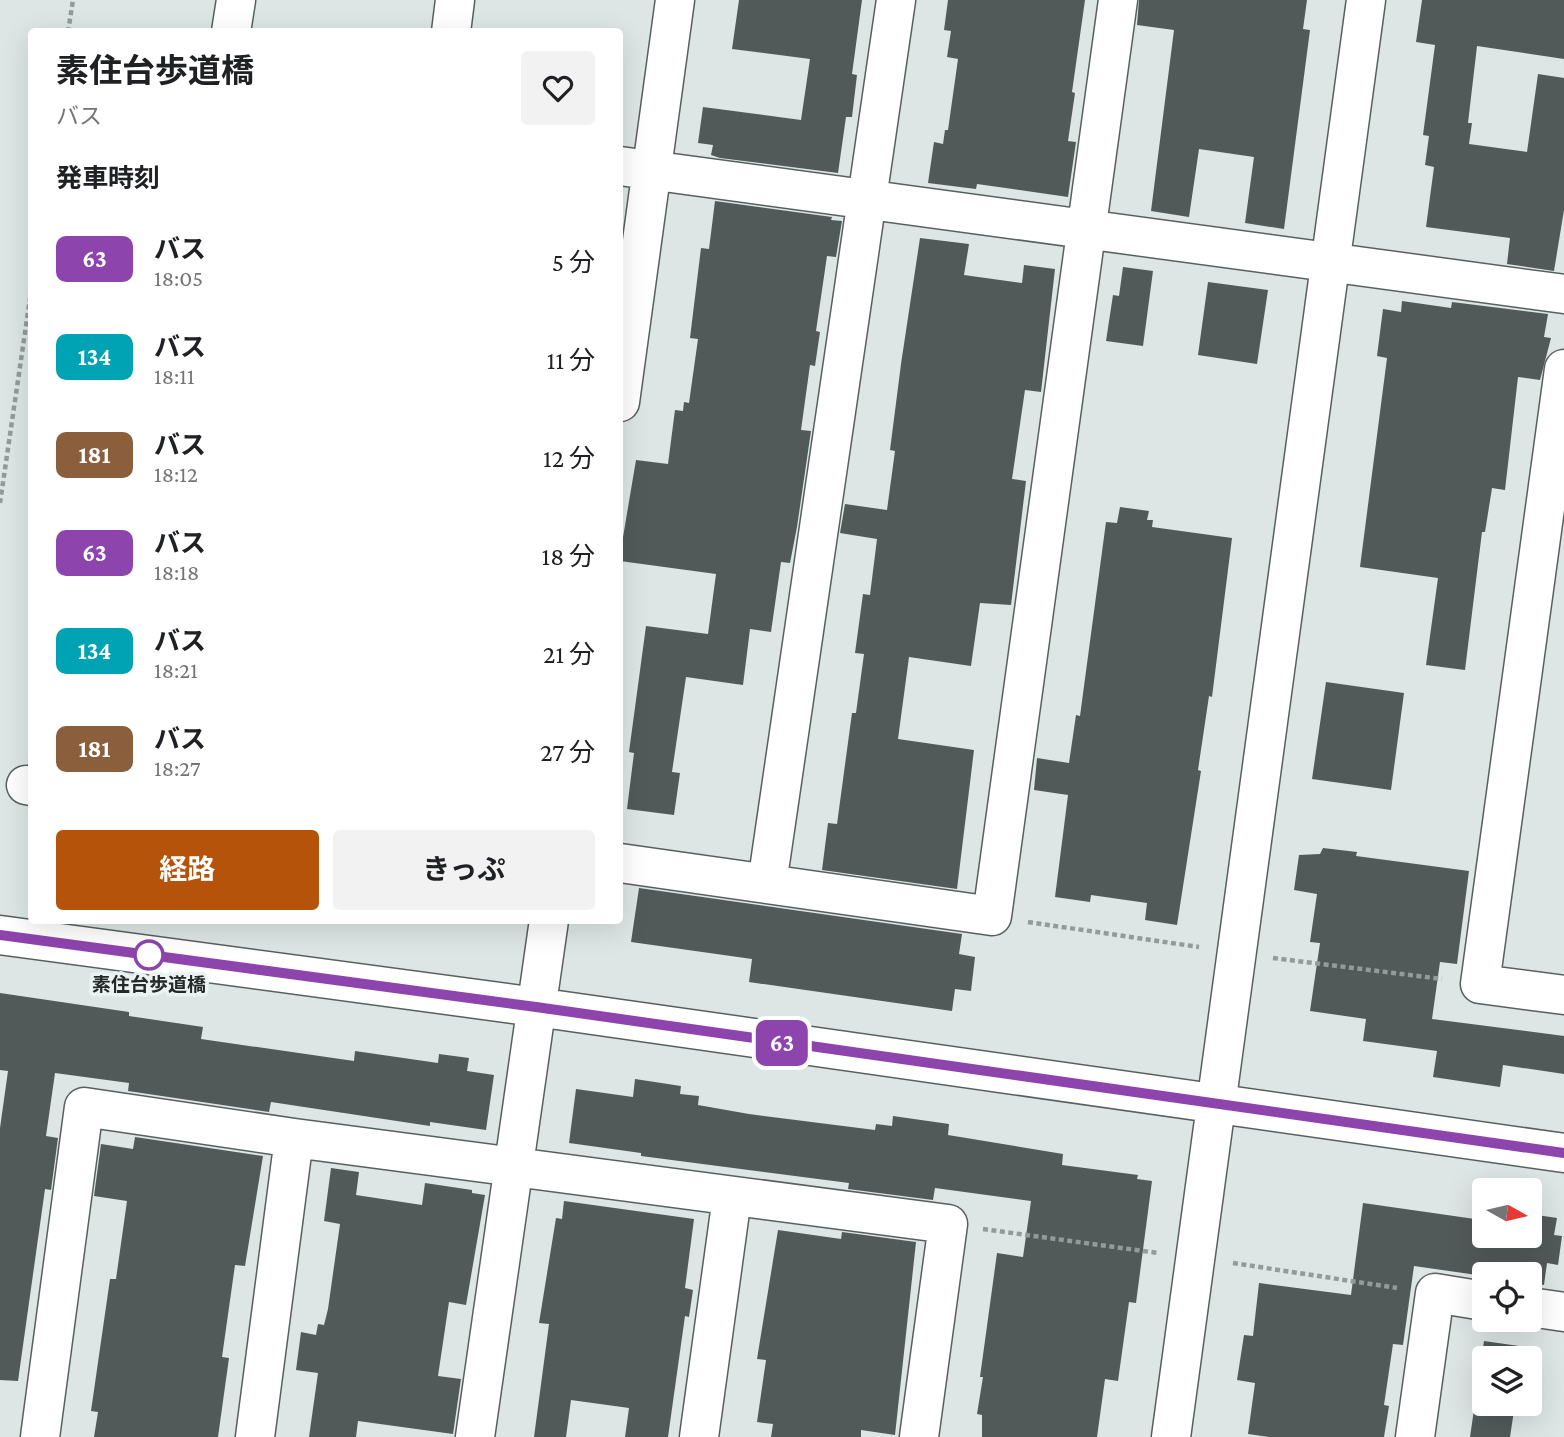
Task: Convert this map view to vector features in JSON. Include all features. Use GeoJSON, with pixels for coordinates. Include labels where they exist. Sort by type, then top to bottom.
{"type":"FeatureCollection","features":[{"type":"Feature","properties":{"kind":"street"},"geometry":{"type":"LineString","coordinates":[[232,28],[236,0]]}},
{"type":"Feature","properties":{"kind":"street"},"geometry":{"type":"LineString","coordinates":[[452,28],[455,0]]}},
{"type":"Feature","properties":{"kind":"street"},"geometry":{"type":"LineString","coordinates":[[623,355],[635,169],[675,0]]}},
{"type":"Feature","properties":{"kind":"street"},"geometry":{"type":"LineString","coordinates":[[767,884],[896,0]]}},
{"type":"Feature","properties":{"kind":"street"},"geometry":{"type":"LineString","coordinates":[[623,863],[992,916],[1118,0]]}},
{"type":"Feature","properties":{"kind":"street"},"geometry":{"type":"LineString","coordinates":[[1171,1437],[1366,0]]}},
{"type":"Feature","properties":{"kind":"street"},"geometry":{"type":"LineString","coordinates":[[635,169],[1564,294]]}},
{"type":"Feature","properties":{"kind":"street"},"geometry":{"type":"LineString","coordinates":[[1564,369],[1480,984],[1564,995]]}},
{"type":"Feature","properties":{"kind":"street"},"geometry":{"type":"LineString","coordinates":[[475,1437],[548,924]]}},
{"type":"Feature","properties":{"kind":"street"},"geometry":{"type":"LineString","coordinates":[[0,935],[536,1007],[1216,1106],[1564,1153]]}},
{"type":"Feature","properties":{"kind":"street"},"geometry":{"type":"LineString","coordinates":[[40,1437],[84,1107],[512,1168],[948,1224],[919,1437]]}},
{"type":"Feature","properties":{"kind":"street"},"geometry":{"type":"LineString","coordinates":[[255,1437],[294,1138]]}},
{"type":"Feature","properties":{"kind":"street"},"geometry":{"type":"LineString","coordinates":[[699,1437],[732,1197]]}},
{"type":"Feature","properties":{"kind":"street"},"geometry":{"type":"LineString","coordinates":[[1415,1437],[1435,1293],[1472,1299]]}},
{"type":"Feature","properties":{"kind":"street"},"geometry":{"type":"LineString","coordinates":[[1542,1309],[1564,1312]]}},
{"type":"Feature","properties":{"kind":"path"},"geometry":{"type":"LineString","coordinates":[[69,28],[73,0]]}},
{"type":"Feature","properties":{"kind":"path"},"geometry":{"type":"LineString","coordinates":[[0,503],[28,312]]}},
{"type":"Feature","properties":{"kind":"path"},"geometry":{"type":"LineString","coordinates":[[992,916],[1237,953],[1480,984]]}},
{"type":"Feature","properties":{"kind":"path"},"geometry":{"type":"LineString","coordinates":[[948,1224],[1435,1293]]}},
{"type":"Feature","properties":{"kind":"building"},"geometry":{"type":"Polygon","coordinates":[[[739,0],[862,0],[852,74],[857,75],[852,117],[846,117],[838,173],[720,158],[711,155],[713,145],[698,143],[703,107],[801,120],[810,59],[732,49],[739,0]]]}},
{"type":"Feature","properties":{"kind":"building"},"geometry":{"type":"Polygon","coordinates":[[[948,0],[1085,0],[1072,92],[1075,93],[1068,141],[1076,142],[1068,197],[977,184],[976,189],[928,183],[934,142],[943,144],[945,130],[948,130],[958,59],[947,57],[951,31],[944,30],[948,0]]]}},
{"type":"Feature","properties":{"kind":"building"},"geometry":{"type":"Polygon","coordinates":[[[1139,0],[1307,0],[1303,29],[1310,30],[1284,229],[1245,223],[1254,157],[1199,149],[1189,217],[1151,211],[1174,30],[1137,25],[1139,0]]]}},
{"type":"Feature","properties":{"kind":"building"},"geometry":{"type":"Polygon","coordinates":[[[1422,0],[1564,0],[1564,59],[1477,46],[1468,123],[1472,123],[1469,144],[1527,152],[1538,74],[1564,78],[1564,210],[1554,271],[1507,264],[1510,238],[1426,227],[1434,167],[1425,165],[1429,136],[1423,135],[1435,45],[1416,42],[1422,0]]]}},
{"type":"Feature","properties":{"kind":"building"},"geometry":{"type":"Polygon","coordinates":[[[715,201],[832,217],[831,220],[842,221],[836,257],[827,256],[816,331],[820,332],[815,366],[810,365],[801,430],[811,431],[797,527],[790,563],[781,562],[771,632],[750,629],[743,685],[686,677],[672,772],[680,773],[674,815],[627,809],[634,753],[629,752],[646,626],[708,634],[716,574],[623,561],[623,537],[636,460],[668,464],[675,410],[683,411],[684,402],[689,403],[698,339],[690,338],[701,248],[709,249],[715,201]]]}},
{"type":"Feature","properties":{"kind":"building"},"geometry":{"type":"Polygon","coordinates":[[[920,238],[969,244],[964,275],[1022,283],[1024,265],[1055,269],[1041,392],[1025,390],[1012,479],[1026,481],[1011,605],[980,603],[971,666],[909,657],[898,739],[974,750],[957,889],[822,870],[828,823],[837,824],[852,713],[856,713],[864,654],[855,653],[863,594],[870,595],[877,539],[840,533],[845,504],[887,510],[895,451],[890,450],[920,238]]]}},
{"type":"Feature","properties":{"kind":"building"},"geometry":{"type":"Polygon","coordinates":[[[1123,267],[1153,271],[1143,346],[1106,341],[1113,295],[1119,296],[1123,267]]]}},
{"type":"Feature","properties":{"kind":"building"},"geometry":{"type":"Polygon","coordinates":[[[1208,282],[1268,290],[1257,364],[1198,355],[1208,282]]]}},
{"type":"Feature","properties":{"kind":"building"},"geometry":{"type":"Polygon","coordinates":[[[1402,301],[1451,308],[1452,302],[1548,314],[1544,337],[1551,338],[1540,380],[1518,377],[1505,490],[1492,488],[1485,532],[1482,532],[1465,670],[1426,665],[1438,578],[1360,567],[1387,358],[1377,356],[1383,309],[1401,312],[1402,301]]]}},
{"type":"Feature","properties":{"kind":"building"},"geometry":{"type":"Polygon","coordinates":[[[1120,507],[1149,511],[1147,520],[1153,520],[1152,527],[1232,538],[1212,697],[1209,696],[1198,770],[1201,771],[1177,925],[1145,920],[1147,903],[1091,895],[1090,902],[1055,897],[1068,795],[1034,790],[1037,758],[1069,763],[1076,715],[1080,716],[1106,522],[1117,523],[1120,507]]]}},
{"type":"Feature","properties":{"kind":"building"},"geometry":{"type":"Polygon","coordinates":[[[1326,682],[1404,693],[1391,790],[1312,779],[1326,682]]]}},
{"type":"Feature","properties":{"kind":"building"},"geometry":{"type":"Polygon","coordinates":[[[1323,848],[1357,852],[1356,856],[1469,871],[1457,964],[1440,962],[1432,1019],[1564,1036],[1564,1074],[1503,1065],[1500,1087],[1433,1077],[1437,1051],[1363,1041],[1366,1019],[1310,1011],[1320,943],[1310,942],[1317,894],[1294,890],[1299,855],[1320,854],[1323,848]]]}},
{"type":"Feature","properties":{"kind":"building"},"geometry":{"type":"Polygon","coordinates":[[[639,888],[962,934],[959,954],[975,957],[971,991],[955,989],[952,1011],[749,982],[752,959],[631,942],[639,888]]]}},
{"type":"Feature","properties":{"kind":"building"},"geometry":{"type":"Polygon","coordinates":[[[0,993],[129,1012],[129,1016],[203,1027],[201,1039],[354,1061],[355,1051],[438,1063],[439,1054],[469,1058],[467,1071],[494,1075],[486,1130],[430,1122],[430,1126],[271,1102],[269,1112],[128,1091],[129,1083],[55,1073],[46,1136],[58,1138],[51,1190],[45,1189],[18,1381],[0,1380],[0,1128],[8,1071],[0,1070],[0,993]]]}},
{"type":"Feature","properties":{"kind":"building"},"geometry":{"type":"Polygon","coordinates":[[[635,1079],[681,1086],[680,1094],[699,1096],[698,1105],[749,1114],[875,1130],[876,1124],[892,1126],[893,1116],[949,1124],[948,1135],[1063,1154],[1062,1165],[1138,1175],[1137,1179],[1152,1181],[1136,1303],[1129,1302],[1118,1381],[1105,1379],[1097,1437],[982,1437],[982,1415],[977,1414],[983,1377],[980,1377],[997,1253],[1023,1257],[1031,1201],[935,1188],[933,1200],[848,1189],[849,1183],[641,1156],[641,1153],[569,1143],[576,1089],[633,1097],[635,1079]]]}},
{"type":"Feature","properties":{"kind":"building"},"geometry":{"type":"Polygon","coordinates":[[[135,1137],[263,1156],[245,1266],[235,1265],[222,1357],[229,1358],[218,1437],[94,1437],[98,1412],[91,1411],[110,1279],[116,1279],[127,1201],[94,1196],[101,1144],[133,1149],[135,1137]]]}},
{"type":"Feature","properties":{"kind":"building"},"geometry":{"type":"Polygon","coordinates":[[[331,1168],[359,1172],[356,1195],[422,1205],[425,1183],[472,1190],[472,1193],[485,1195],[466,1305],[449,1302],[438,1376],[461,1379],[453,1434],[358,1421],[356,1437],[309,1437],[318,1373],[296,1370],[301,1332],[316,1335],[318,1324],[324,1325],[328,1309],[340,1224],[324,1221],[331,1168]]]}},
{"type":"Feature","properties":{"kind":"building"},"geometry":{"type":"Polygon","coordinates":[[[564,1201],[694,1219],[685,1288],[693,1290],[689,1317],[685,1316],[668,1437],[625,1437],[629,1408],[571,1400],[566,1437],[534,1437],[549,1324],[539,1323],[556,1218],[562,1219],[564,1201]]]}},
{"type":"Feature","properties":{"kind":"building"},"geometry":{"type":"Polygon","coordinates":[[[1363,1203],[1472,1219],[1472,1248],[1542,1248],[1542,1216],[1557,1218],[1554,1235],[1562,1236],[1558,1265],[1547,1263],[1544,1285],[1542,1262],[1472,1262],[1472,1274],[1414,1266],[1403,1345],[1393,1344],[1384,1405],[1389,1406],[1384,1437],[1269,1437],[1248,1434],[1255,1383],[1237,1380],[1244,1335],[1253,1336],[1259,1283],[1351,1295],[1363,1203]]]}},
{"type":"Feature","properties":{"kind":"building"},"geometry":{"type":"Polygon","coordinates":[[[778,1230],[841,1239],[842,1232],[916,1242],[895,1435],[861,1430],[861,1437],[771,1437],[773,1424],[757,1422],[766,1360],[757,1359],[778,1230]]]}},
{"type":"Feature","properties":{"kind":"building"},"geometry":{"type":"Polygon","coordinates":[[[1484,1341],[1519,1346],[1483,1346],[1484,1341]]]}},
{"type":"Feature","properties":{"kind":"building"},"geometry":{"type":"Polygon","coordinates":[[[1473,1416],[1513,1416],[1510,1437],[1470,1437],[1473,1416]]]}},
{"type":"Feature","properties":{"kind":"bus line","name":"63"},"geometry":{"type":"LineString","coordinates":[[0,935],[536,1007],[1216,1106],[1564,1153]]}},
{"type":"Feature","properties":{"kind":"place","name":"素住台歩道橋"},"geometry":{"type":"Point","coordinates":[149,955]}}]}
